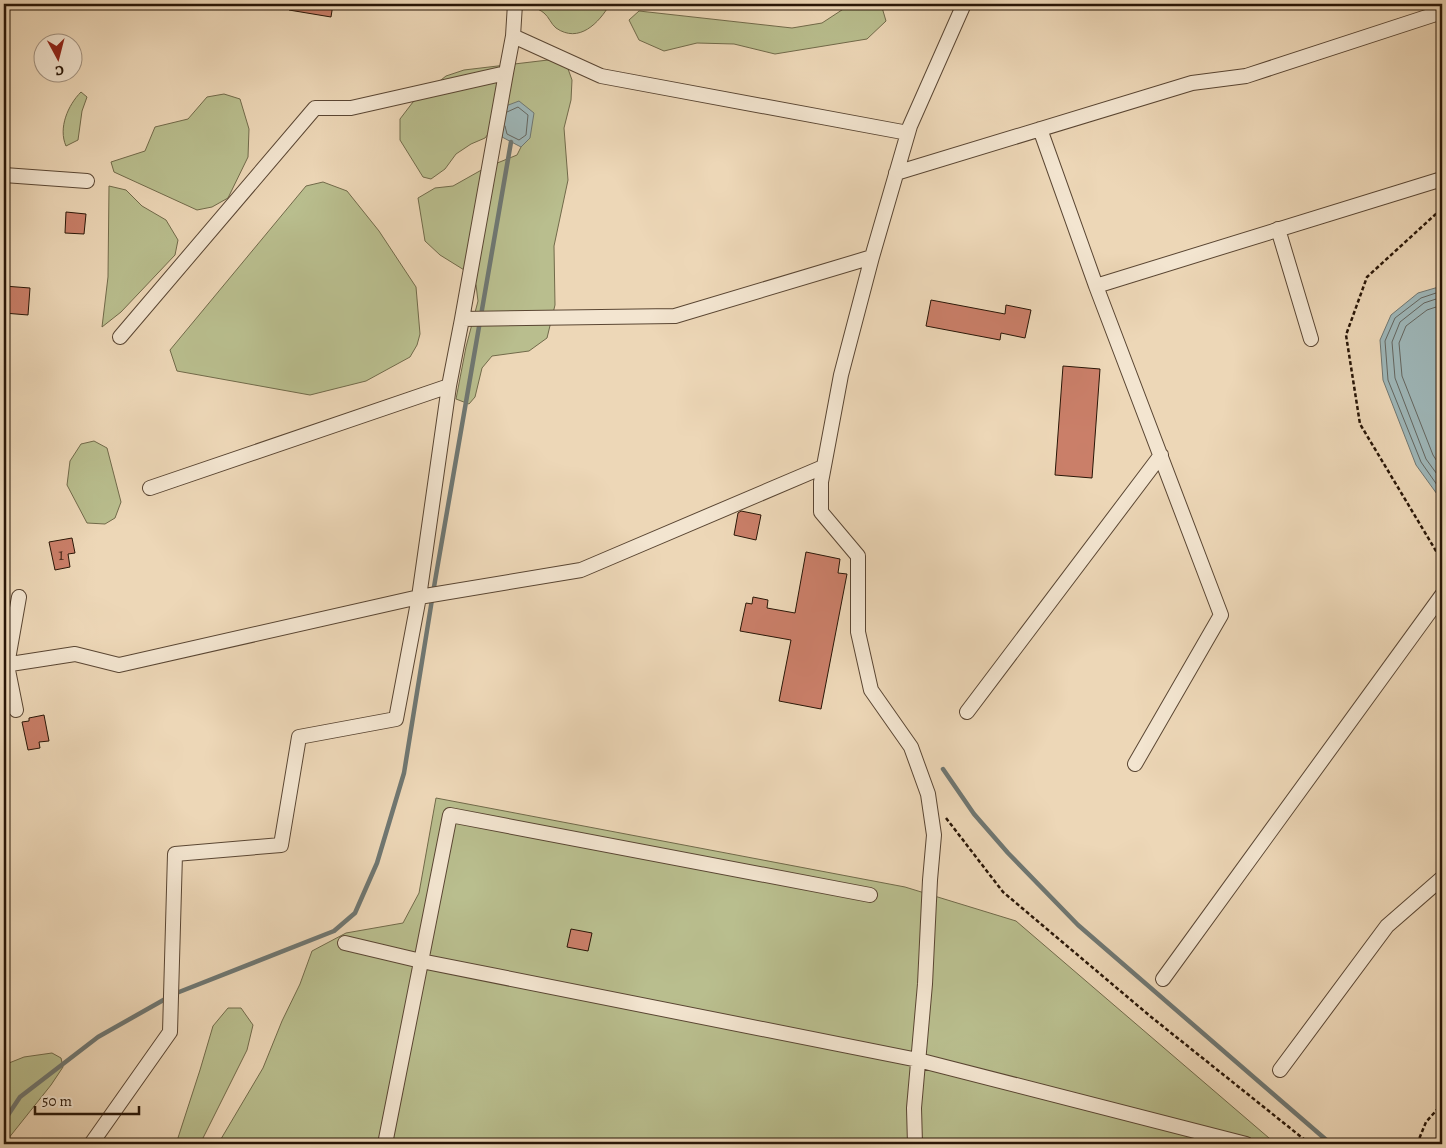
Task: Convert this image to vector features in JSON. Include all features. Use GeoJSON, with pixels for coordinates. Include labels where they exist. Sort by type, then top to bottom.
{"type":"FeatureCollection","features":[{"type":"Feature","properties":{"kind":"street"},"geometry":{"type":"LineString","coordinates":[[92,1144],[170,1032],[175,854],[281,845],[299,737],[396,719],[420,597],[450,386],[514,36],[516,4]]}},
{"type":"Feature","properties":{"kind":"street"},"geometry":{"type":"LineString","coordinates":[[915,1144],[914,1108],[925,984],[934,835],[928,794],[911,747],[872,690],[858,632],[858,556],[821,512],[821,482],[840,375],[896,173],[908,133],[964,4]]}},
{"type":"Feature","properties":{"kind":"street"},"geometry":{"type":"LineString","coordinates":[[896,173],[1192,83],[1246,76],[1442,12]]}},
{"type":"Feature","properties":{"kind":"street"},"geometry":{"type":"LineString","coordinates":[[514,36],[601,76],[908,133]]}},
{"type":"Feature","properties":{"kind":"street"},"geometry":{"type":"LineString","coordinates":[[120,337],[315,108],[351,108],[506,73]]}},
{"type":"Feature","properties":{"kind":"street"},"geometry":{"type":"LineString","coordinates":[[1040,129],[1096,286],[1222,615],[1135,764]]}},
{"type":"Feature","properties":{"kind":"street"},"geometry":{"type":"LineString","coordinates":[[4,175],[88,181]]}},
{"type":"Feature","properties":{"kind":"street"},"geometry":{"type":"LineString","coordinates":[[1096,286],[1442,179]]}},
{"type":"Feature","properties":{"kind":"street"},"geometry":{"type":"LineString","coordinates":[[1278,230],[1311,340]]}},
{"type":"Feature","properties":{"kind":"street"},"geometry":{"type":"LineString","coordinates":[[462,319],[675,316],[872,257]]}},
{"type":"Feature","properties":{"kind":"street"},"geometry":{"type":"LineString","coordinates":[[150,488],[450,386]]}},
{"type":"Feature","properties":{"kind":"street"},"geometry":{"type":"LineString","coordinates":[[967,712],[1161,455]]}},
{"type":"Feature","properties":{"kind":"street"},"geometry":{"type":"LineString","coordinates":[[5,665],[75,654],[120,665],[420,597],[581,570],[824,467]]}},
{"type":"Feature","properties":{"kind":"street"},"geometry":{"type":"LineString","coordinates":[[1164,979],[1442,595]]}},
{"type":"Feature","properties":{"kind":"street"},"geometry":{"type":"LineString","coordinates":[[16,710],[5,665],[19,597]]}},
{"type":"Feature","properties":{"kind":"street"},"geometry":{"type":"LineString","coordinates":[[385,1144],[450,815],[870,895]]}},
{"type":"Feature","properties":{"kind":"street"},"geometry":{"type":"LineString","coordinates":[[1280,1070],[1387,926],[1442,878]]}},
{"type":"Feature","properties":{"kind":"street"},"geometry":{"type":"LineString","coordinates":[[345,943],[421,961],[918,1060],[1246,1144]]}},
{"type":"Feature","properties":{"kind":"path"},"geometry":{"type":"LineString","coordinates":[[1442,211],[1438,212],[1367,276],[1346,334],[1360,424],[1442,561]]}},
{"type":"Feature","properties":{"kind":"path"},"geometry":{"type":"LineString","coordinates":[[946,816],[1002,892],[1150,1016],[1310,1144]]}},
{"type":"Feature","properties":{"kind":"path"},"geometry":{"type":"LineString","coordinates":[[1417,1144],[1426,1122],[1442,1104]]}},
{"type":"Feature","properties":{"kind":"green space"},"geometry":{"type":"Polygon","coordinates":[[[518,4],[610,4],[600,18],[588,29],[573,34],[556,28],[541,11],[518,4]]]}},
{"type":"Feature","properties":{"kind":"green space"},"geometry":{"type":"Polygon","coordinates":[[[851,4],[881,4],[886,21],[867,39],[775,54],[734,44],[697,43],[664,51],[639,40],[629,20],[639,11],[792,28],[822,23],[851,4]]]}},
{"type":"Feature","properties":{"kind":"green space"},"geometry":{"type":"Polygon","coordinates":[[[548,60],[567,66],[572,80],[571,100],[564,128],[568,180],[554,246],[555,305],[547,338],[529,351],[492,356],[482,368],[475,397],[469,404],[456,399],[466,347],[478,301],[476,285],[469,273],[440,255],[425,241],[418,198],[435,188],[453,186],[485,168],[517,155],[521,147],[530,138],[499,120],[485,138],[471,144],[456,154],[445,169],[431,179],[423,177],[400,140],[400,119],[413,102],[446,76],[464,70],[548,60]]]}},
{"type":"Feature","properties":{"kind":"green space"},"geometry":{"type":"Polygon","coordinates":[[[81,92],[87,97],[82,111],[78,140],[66,146],[63,132],[64,124],[68,110],[81,92]]]}},
{"type":"Feature","properties":{"kind":"green space"},"geometry":{"type":"Polygon","coordinates":[[[224,94],[240,99],[249,129],[248,157],[228,198],[212,207],[197,210],[114,172],[111,162],[145,151],[155,127],[188,119],[207,97],[224,94]]]}},
{"type":"Feature","properties":{"kind":"green space"},"geometry":{"type":"Polygon","coordinates":[[[323,182],[347,191],[379,231],[416,287],[420,334],[417,345],[410,357],[366,381],[310,395],[177,371],[170,350],[306,186],[323,182]]]}},
{"type":"Feature","properties":{"kind":"green space"},"geometry":{"type":"Polygon","coordinates":[[[109,186],[126,190],[142,206],[166,220],[178,240],[175,255],[121,312],[102,327],[108,277],[109,186]]]}},
{"type":"Feature","properties":{"kind":"green space"},"geometry":{"type":"Polygon","coordinates":[[[94,441],[107,448],[121,502],[115,518],[105,524],[87,523],[67,485],[70,461],[81,444],[94,441]]]}},
{"type":"Feature","properties":{"kind":"green space"},"geometry":{"type":"Polygon","coordinates":[[[436,798],[905,887],[1016,921],[1276,1144],[218,1144],[263,1068],[282,1021],[300,984],[312,951],[346,933],[403,923],[419,893],[436,798]]]}},
{"type":"Feature","properties":{"kind":"green space"},"geometry":{"type":"Polygon","coordinates":[[[228,1008],[241,1008],[253,1025],[247,1050],[200,1144],[176,1144],[213,1026],[228,1008]]]}},
{"type":"Feature","properties":{"kind":"green space"},"geometry":{"type":"Polygon","coordinates":[[[52,1053],[61,1058],[63,1067],[4,1144],[4,1065],[24,1057],[52,1053]]]}},
{"type":"Feature","properties":{"kind":"water"},"geometry":{"type":"Polygon","coordinates":[[[519,101],[534,113],[530,138],[521,147],[502,137],[499,120],[503,107],[519,101]]]}},
{"type":"Feature","properties":{"kind":"water"},"geometry":{"type":"Polygon","coordinates":[[[1442,286],[1442,501],[1416,465],[1383,380],[1380,340],[1391,315],[1418,293],[1442,286]]]}},
{"type":"Feature","properties":{"kind":"building"},"geometry":{"type":"Polygon","coordinates":[[[289,4],[333,4],[331,17],[289,10],[289,4]]]}},
{"type":"Feature","properties":{"kind":"building"},"geometry":{"type":"Polygon","coordinates":[[[66,212],[86,214],[84,234],[65,233],[66,212]]]}},
{"type":"Feature","properties":{"kind":"building"},"geometry":{"type":"Polygon","coordinates":[[[4,286],[30,288],[28,315],[4,313],[4,286]]]}},
{"type":"Feature","properties":{"kind":"building"},"geometry":{"type":"Polygon","coordinates":[[[931,300],[1005,314],[1006,305],[1031,310],[1025,338],[1001,333],[1000,340],[926,326],[931,300]]]}},
{"type":"Feature","properties":{"kind":"building"},"geometry":{"type":"Polygon","coordinates":[[[1063,366],[1100,369],[1092,478],[1055,475],[1063,366]]]}},
{"type":"Feature","properties":{"kind":"building"},"geometry":{"type":"Polygon","coordinates":[[[741,511],[761,515],[756,540],[734,535],[738,513],[741,511]]]}},
{"type":"Feature","properties":{"kind":"building"},"geometry":{"type":"Polygon","coordinates":[[[72,538],[75,553],[68,554],[70,567],[55,570],[49,542],[72,538]]]}},
{"type":"Feature","properties":{"kind":"building"},"geometry":{"type":"Polygon","coordinates":[[[806,552],[840,559],[838,573],[847,574],[821,709],[779,701],[791,640],[740,631],[746,603],[752,604],[753,597],[768,600],[767,608],[795,613],[806,552]]]}},
{"type":"Feature","properties":{"kind":"building"},"geometry":{"type":"Polygon","coordinates":[[[44,715],[49,741],[39,742],[40,748],[28,750],[22,722],[29,721],[29,718],[44,715]]]}},
{"type":"Feature","properties":{"kind":"building"},"geometry":{"type":"Polygon","coordinates":[[[571,929],[592,933],[588,951],[567,947],[571,929]]]}},
{"type":"Feature","properties":{"kind":"waterway"},"geometry":{"type":"LineString","coordinates":[[174,994],[334,931],[355,913],[377,863],[404,773],[435,581],[511,142]]}},
{"type":"Feature","properties":{"kind":"waterway"},"geometry":{"type":"LineString","coordinates":[[943,769],[974,814],[1008,853],[1078,925],[1331,1144]]}},
{"type":"Feature","properties":{"kind":"waterway"},"geometry":{"type":"LineString","coordinates":[[4,1121],[20,1097],[98,1037],[167,998]]}}]}
